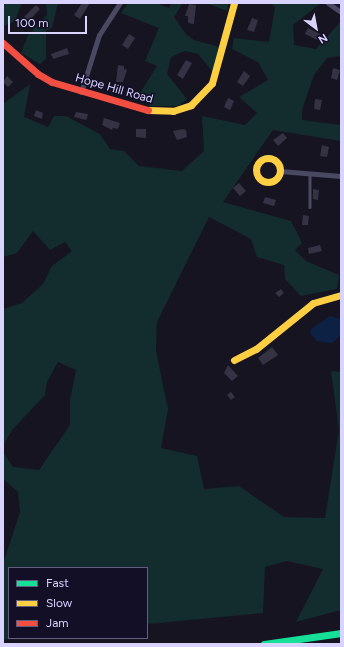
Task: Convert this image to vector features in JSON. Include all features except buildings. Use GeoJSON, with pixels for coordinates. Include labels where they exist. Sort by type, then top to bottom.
{"type":"FeatureCollection","features":[{"type":"Feature","properties":{"kind":"main road","name":"Hope Hill Road"},"geometry":{"type":"LineString","coordinates":[[3,43],[38,74],[81,92],[155,112],[174,111],[191,105],[201,97],[215,77],[234,3]]}},
{"type":"Feature","properties":{"kind":"main road"},"geometry":{"type":"LineString","coordinates":[[234,360],[256,349],[313,302],[341,296]]}},
{"type":"Feature","properties":{"kind":"main road"},"geometry":{"type":"LineString","coordinates":[[264,644],[341,633]]}},
{"type":"Feature","properties":{"kind":"street"},"geometry":{"type":"LineString","coordinates":[[81,92],[99,35],[120,3]]}},
{"type":"Feature","properties":{"kind":"street"},"geometry":{"type":"LineString","coordinates":[[328,3],[341,12]]}},
{"type":"Feature","properties":{"kind":"street"},"geometry":{"type":"LineString","coordinates":[[280,171],[341,176]]}},
{"type":"Feature","properties":{"kind":"lane"},"geometry":{"type":"LineString","coordinates":[[310,173],[310,207]]}},
{"type":"Feature","properties":{"kind":"green space"},"geometry":{"type":"Polygon","coordinates":[[[3,3],[22,3],[15,21],[3,26],[3,3]]]}},
{"type":"Feature","properties":{"kind":"green space"},"geometry":{"type":"Polygon","coordinates":[[[46,3],[58,3],[52,28],[46,31],[46,59],[40,64],[21,53],[28,35],[47,15],[46,3]]]}},
{"type":"Feature","properties":{"kind":"green space"},"geometry":{"type":"Polygon","coordinates":[[[128,3],[157,3],[169,8],[172,3],[183,3],[174,17],[186,34],[194,40],[219,47],[213,72],[198,54],[185,51],[171,57],[167,74],[187,99],[178,106],[149,106],[148,96],[140,93],[157,66],[145,61],[159,28],[121,13],[128,3]]]}},
{"type":"Feature","properties":{"kind":"green space"},"geometry":{"type":"Polygon","coordinates":[[[206,3],[229,3],[227,11],[206,3]]]}},
{"type":"Feature","properties":{"kind":"green space"},"geometry":{"type":"Polygon","coordinates":[[[270,3],[321,3],[293,25],[294,45],[316,49],[341,21],[341,56],[327,58],[314,75],[302,110],[302,120],[341,125],[341,141],[273,130],[223,202],[291,221],[302,243],[295,250],[306,261],[339,275],[337,289],[301,296],[285,279],[284,265],[257,257],[251,239],[209,217],[157,322],[156,351],[168,409],[161,448],[197,456],[204,489],[239,486],[284,517],[325,518],[339,430],[331,371],[341,372],[341,610],[296,622],[323,569],[287,561],[265,567],[263,613],[148,624],[148,567],[8,567],[8,639],[12,639],[3,640],[3,564],[20,512],[18,492],[3,479],[3,452],[13,467],[39,470],[70,425],[70,400],[76,370],[58,362],[47,382],[45,395],[13,429],[3,445],[3,309],[22,303],[43,284],[52,266],[72,251],[65,242],[50,250],[33,231],[17,253],[3,257],[3,104],[30,84],[24,117],[48,127],[54,116],[66,116],[100,134],[110,149],[124,151],[139,166],[182,171],[204,151],[202,116],[245,125],[257,113],[239,97],[268,80],[258,62],[232,49],[234,38],[269,42],[275,7],[270,3]]]}},
{"type":"Feature","properties":{"kind":"water"},"geometry":{"type":"Polygon","coordinates":[[[330,316],[341,319],[341,335],[332,343],[317,341],[310,333],[312,328],[330,316]]]}},
{"type":"Feature","properties":{"kind":"traffic: fast"},"geometry":{"type":"LineString","coordinates":[[264,644],[341,633]]}},
{"type":"Feature","properties":{"kind":"traffic: slow"},"geometry":{"type":"LineString","coordinates":[[148,110],[173,111],[191,105],[212,83],[234,3]]}},
{"type":"Feature","properties":{"kind":"traffic: slow"},"geometry":{"type":"LineString","coordinates":[[268,158],[277,161],[280,170],[277,179],[268,182],[259,179],[256,170],[259,161],[268,158]]}},
{"type":"Feature","properties":{"kind":"traffic: slow"},"geometry":{"type":"LineString","coordinates":[[234,360],[256,349],[313,303],[341,295]]}},
{"type":"Feature","properties":{"kind":"traffic: jam"},"geometry":{"type":"LineString","coordinates":[[3,43],[38,74],[52,82],[148,110]]}}]}
